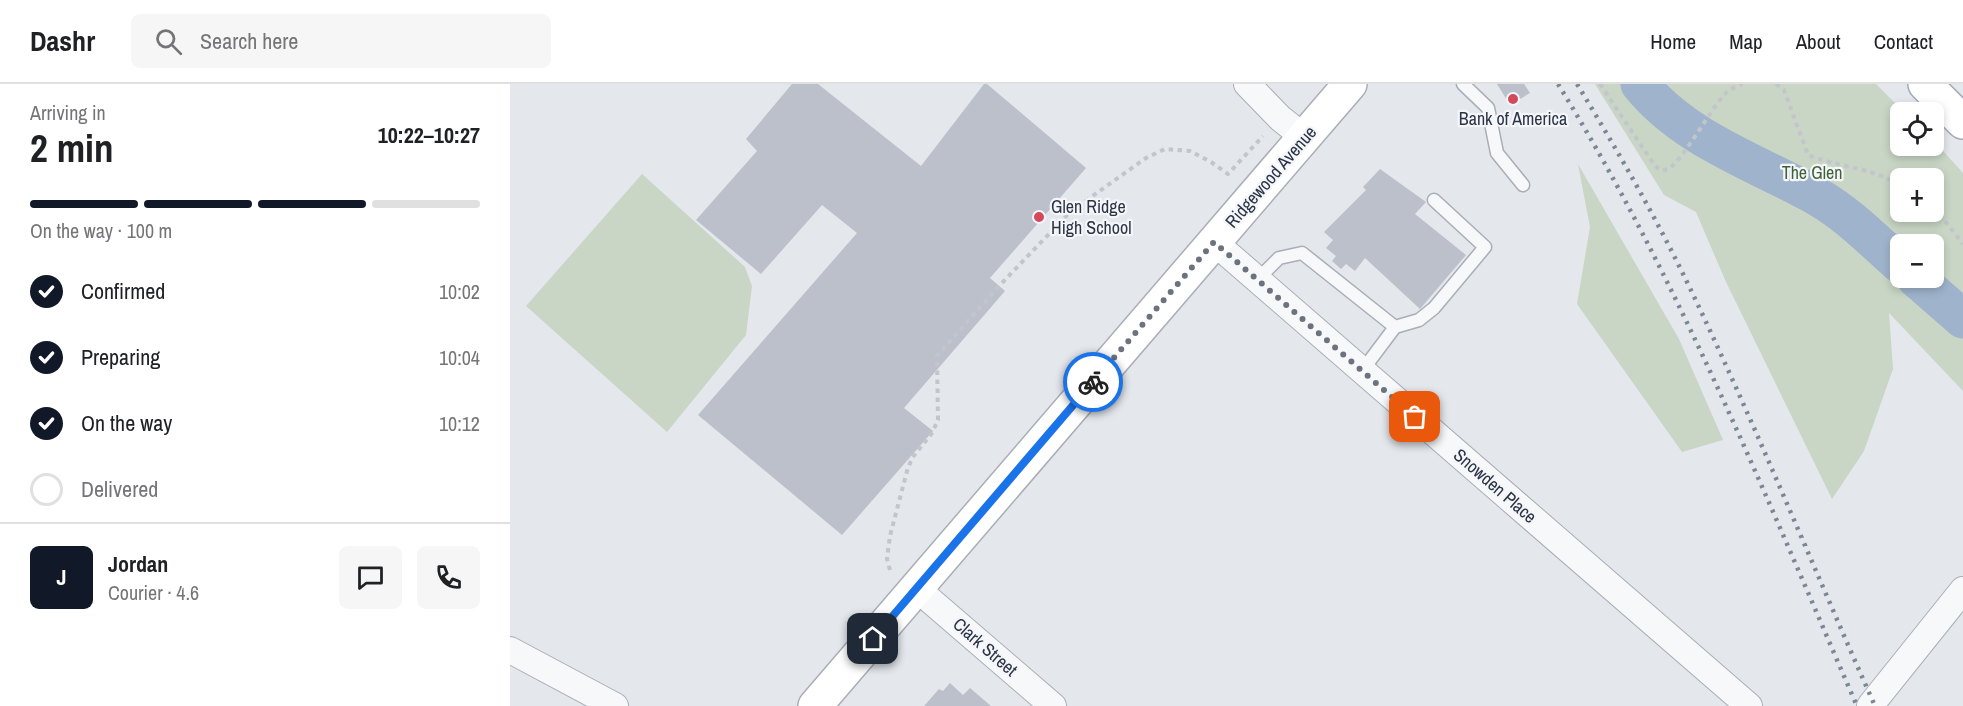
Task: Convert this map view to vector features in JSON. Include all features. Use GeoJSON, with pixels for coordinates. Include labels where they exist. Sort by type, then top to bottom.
{"type":"FeatureCollection","features":[{"type":"Feature","properties":{"kind":"street"},"geometry":{"type":"LineString","coordinates":[[1247,84],[1280,118],[1305,138]]}},
{"type":"Feature","properties":{"kind":"street","name":"Ridgewood Avenue"},"geometry":{"type":"LineString","coordinates":[[815,706],[1350,84]]}},
{"type":"Feature","properties":{"kind":"street"},"geometry":{"type":"LineString","coordinates":[[1925,84],[1961,115]]}},
{"type":"Feature","properties":{"kind":"street","name":"Snowden Place"},"geometry":{"type":"LineString","coordinates":[[1214,242],[1749,706]]}},
{"type":"Feature","properties":{"kind":"street","name":"Clark Street"},"geometry":{"type":"LineString","coordinates":[[916,588],[1053,706]]}},
{"type":"Feature","properties":{"kind":"street"},"geometry":{"type":"LineString","coordinates":[[1870,706],[1963,590]]}},
{"type":"Feature","properties":{"kind":"street"},"geometry":{"type":"LineString","coordinates":[[510,650],[615,706]]}},
{"type":"Feature","properties":{"kind":"lane"},"geometry":{"type":"LineString","coordinates":[[1463,84],[1488,108],[1497,153],[1523,185]]}},
{"type":"Feature","properties":{"kind":"lane"},"geometry":{"type":"LineString","coordinates":[[1362,371],[1395,327],[1419,320],[1434,308],[1485,247],[1434,200]]}},
{"type":"Feature","properties":{"kind":"lane"},"geometry":{"type":"LineString","coordinates":[[1257,280],[1279,258],[1302,253],[1395,327]]}},
{"type":"Feature","properties":{"kind":"path"},"geometry":{"type":"LineString","coordinates":[[1600,84],[1659,170],[1666,170],[1680,157],[1715,105],[1728,90],[1742,84]]}},
{"type":"Feature","properties":{"kind":"path"},"geometry":{"type":"LineString","coordinates":[[1776,84],[1784,90],[1808,155],[1826,162],[1890,178]]}},
{"type":"Feature","properties":{"kind":"path"},"geometry":{"type":"LineString","coordinates":[[890,570],[887,559],[890,536],[907,471],[912,458],[932,433],[938,420],[937,356],[999,286],[1070,212],[1123,173],[1165,149],[1190,151],[1228,174],[1263,136]]}},
{"type":"Feature","properties":{"kind":"path"},"geometry":{"type":"LineString","coordinates":[[1944,220],[1963,244]]}},
{"type":"Feature","properties":{"kind":"green space","name":"The Glen"},"geometry":{"type":"Polygon","coordinates":[[[1595,84],[1876,84],[1894,102],[1890,102],[1890,156],[1944,156],[1944,152],[1963,173],[1963,391],[1889,313],[1893,369],[1864,451],[1832,499],[1726,282],[1696,212],[1664,195],[1595,84]]]}},
{"type":"Feature","properties":{"kind":"green space"},"geometry":{"type":"Polygon","coordinates":[[[1578,164],[1679,339],[1723,440],[1682,452],[1577,304],[1590,227],[1578,164]]]}},
{"type":"Feature","properties":{"kind":"green space"},"geometry":{"type":"Polygon","coordinates":[[[642,174],[745,267],[752,286],[746,335],[667,432],[526,306],[642,174]]]}},
{"type":"Feature","properties":{"kind":"building","name":"Glen Ridge High School"},"geometry":{"type":"Polygon","coordinates":[[[792,84],[818,84],[921,166],[984,84],[987,84],[1086,168],[990,278],[1005,291],[904,408],[933,431],[842,535],[698,415],[857,233],[822,205],[761,274],[696,220],[757,151],[746,139],[792,84]]]}},
{"type":"Feature","properties":{"kind":"building","name":"Bank of America"},"geometry":{"type":"Polygon","coordinates":[[[1497,84],[1524,84],[1530,93],[1510,105],[1497,84]]]}},
{"type":"Feature","properties":{"kind":"building"},"geometry":{"type":"Polygon","coordinates":[[[1380,169],[1426,202],[1415,214],[1466,255],[1420,309],[1365,258],[1355,271],[1346,264],[1341,269],[1332,261],[1336,256],[1326,248],[1333,240],[1324,232],[1366,190],[1363,187],[1380,169]]]}},
{"type":"Feature","properties":{"kind":"building"},"geometry":{"type":"Polygon","coordinates":[[[950,683],[963,695],[970,688],[991,706],[924,706],[939,689],[943,691],[950,683]]]}},
{"type":"Feature","properties":{"kind":"waterway"},"geometry":{"type":"LineString","coordinates":[[1640,84],[1658,104],[1678,120],[1723,149],[1829,204],[1890,255]]}},
{"type":"Feature","properties":{"kind":"waterway"},"geometry":{"type":"LineString","coordinates":[[1927,288],[1963,319]]}},
{"type":"Feature","properties":{"kind":"railway"},"geometry":{"type":"LineString","coordinates":[[1558,84],[1602,158],[1682,311],[1754,468],[1857,706]]}},
{"type":"Feature","properties":{"kind":"railway"},"geometry":{"type":"LineString","coordinates":[[1577,84],[1661,231],[1712,334],[1875,706]]}},
{"type":"Feature","properties":{"kind":"way so far"},"geometry":{"type":"LineString","coordinates":[[1093,382],[1214,242],[1415,417]]}},
{"type":"Feature","properties":{"kind":"place","name":"Bank of America"},"geometry":{"type":"Point","coordinates":[1513,99]}},
{"type":"Feature","properties":{"kind":"place","name":"Glen Ridge High School"},"geometry":{"type":"Point","coordinates":[1039,217]}},
{"type":"Feature","properties":{"kind":"route"},"geometry":{"type":"LineString","coordinates":[[873,639],[1093,382]]}}]}
